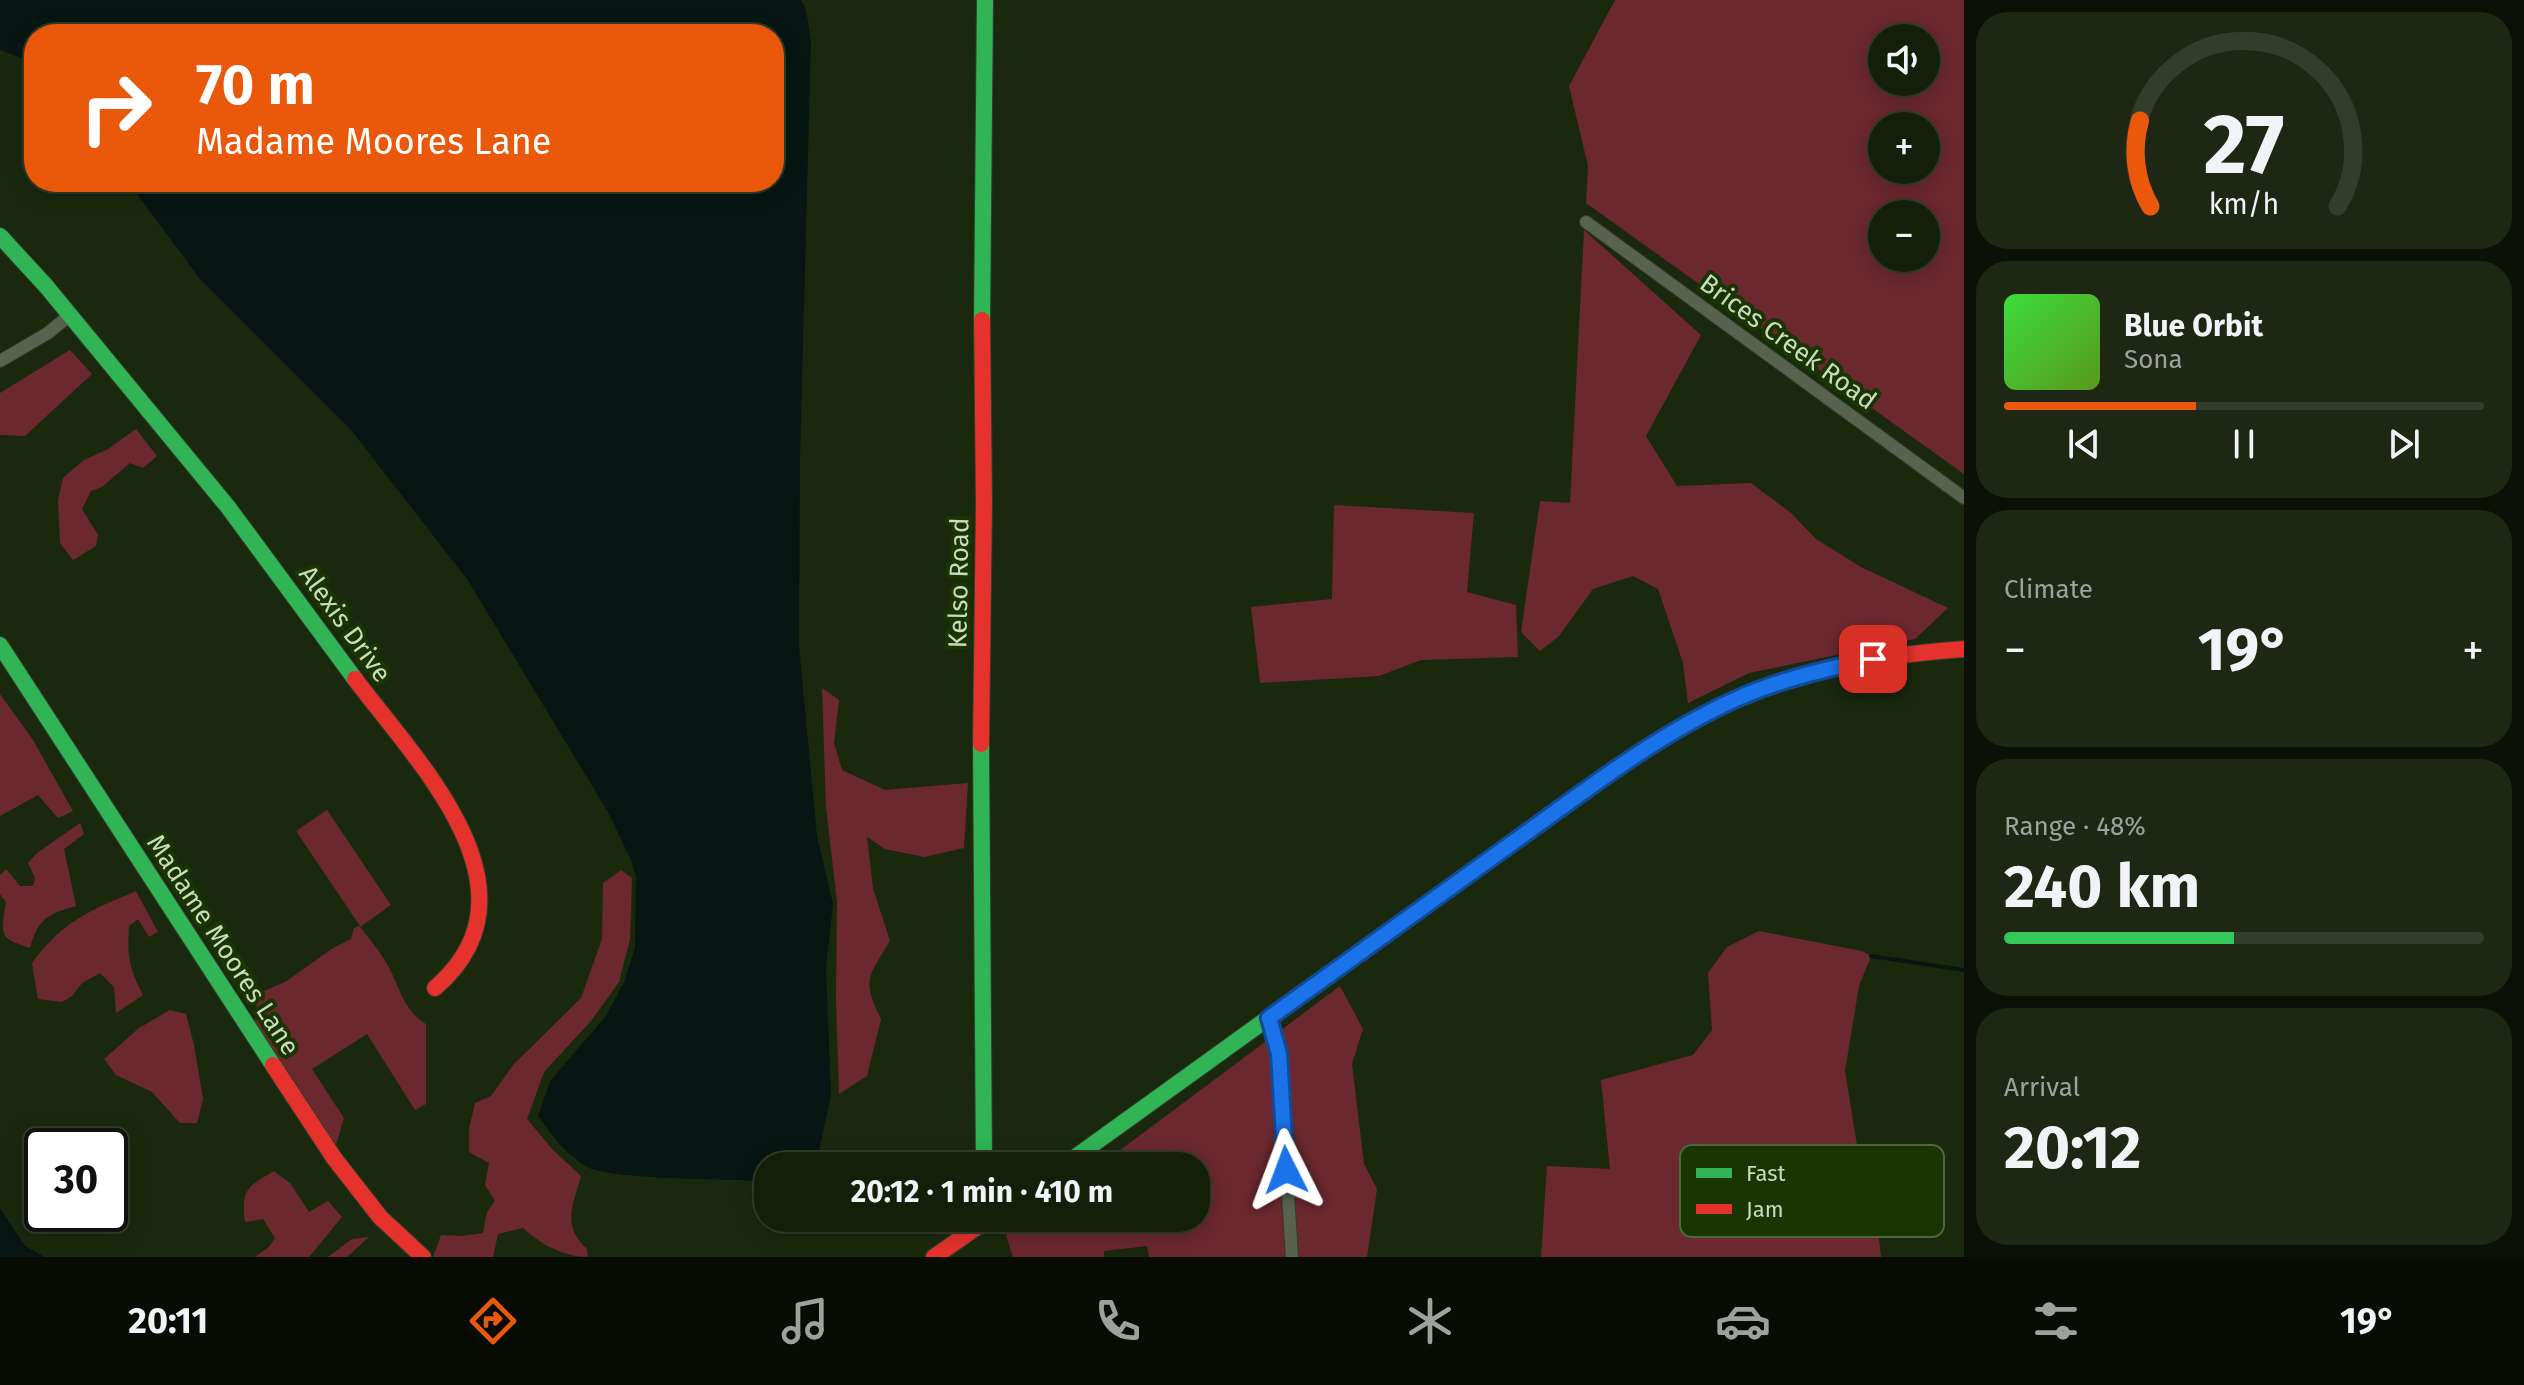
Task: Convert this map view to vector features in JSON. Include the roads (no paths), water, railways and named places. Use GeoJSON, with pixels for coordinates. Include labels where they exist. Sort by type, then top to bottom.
{"type":"FeatureCollection","features":[{"type":"Feature","properties":{"kind":"street","name":"Kelso Road"},"geometry":{"type":"LineString","coordinates":[[984,1152],[981,250],[985,0]]}},
{"type":"Feature","properties":{"kind":"street","name":"Brices Creek Road"},"geometry":{"type":"LineString","coordinates":[[1586,222],[1964,498]]}},
{"type":"Feature","properties":{"kind":"street","name":"Alexis Drive"},"geometry":{"type":"LineString","coordinates":[[0,236],[93,339],[105,358],[229,508],[400,739],[463,831],[477,870],[477,924],[468,951],[447,979],[435,988]]}},
{"type":"Feature","properties":{"kind":"street"},"geometry":{"type":"LineString","coordinates":[[0,361],[39,339],[70,315]]}},
{"type":"Feature","properties":{"kind":"street","name":"Madame Moores Lane"},"geometry":{"type":"LineString","coordinates":[[0,645],[334,1158],[380,1217],[423,1257]]}},
{"type":"Feature","properties":{"kind":"street"},"geometry":{"type":"LineString","coordinates":[[1082,1152],[1668,735],[1734,700],[1792,679],[1838,666],[1908,654],[1964,649]]}},
{"type":"Feature","properties":{"kind":"street"},"geometry":{"type":"LineString","coordinates":[[1269,1018],[1279,1054],[1292,1257]]}},
{"type":"Feature","properties":{"kind":"street"},"geometry":{"type":"LineString","coordinates":[[934,1257],[969,1232]]}},
{"type":"Feature","properties":{"kind":"waterway"},"geometry":{"type":"LineString","coordinates":[[1871,956],[1964,970]]}}]}
